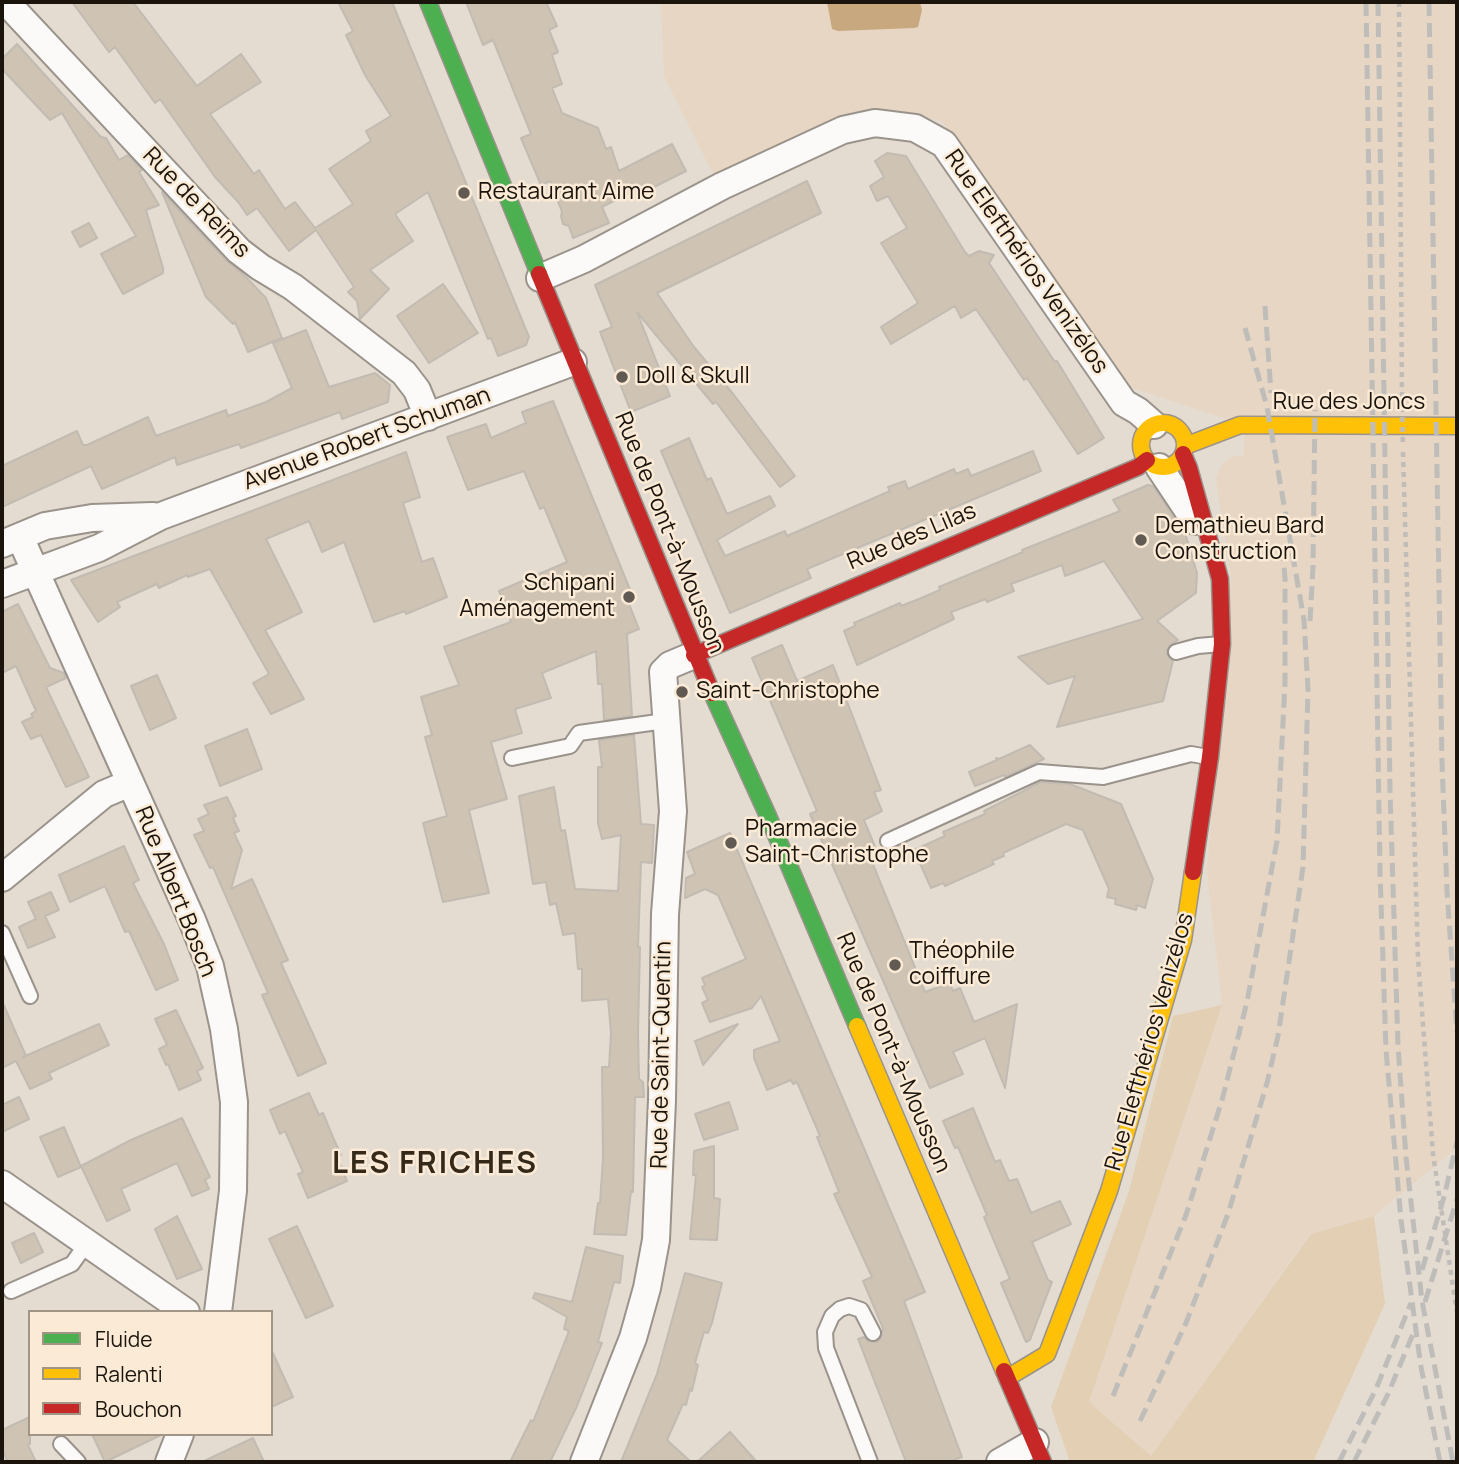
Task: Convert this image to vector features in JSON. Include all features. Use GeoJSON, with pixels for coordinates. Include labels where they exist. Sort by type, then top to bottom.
{"type":"FeatureCollection","features":[{"type":"Feature","properties":{"kind":"street","name":"Rue de Reims"},"geometry":{"type":"LineString","coordinates":[[6,2],[239,251],[293,287],[404,373],[416,390],[428,417]]}},
{"type":"Feature","properties":{"kind":"street","name":"Rue de Pont-à-Mousson"},"geometry":{"type":"LineString","coordinates":[[428,2],[694,655],[772,825],[1039,1452]]}},
{"type":"Feature","properties":{"kind":"street","name":"Rue Elefthérios Venizélos"},"geometry":{"type":"LineString","coordinates":[[540,278],[584,259],[722,186],[843,130],[875,123],[915,128],[944,144],[1124,403],[1165,427]]}},
{"type":"Feature","properties":{"kind":"street","name":"Avenue Robert Schuman"},"geometry":{"type":"LineString","coordinates":[[2,584],[99,548],[161,516],[573,362]]}},
{"type":"Feature","properties":{"kind":"street","name":"Rue des Joncs"},"geometry":{"type":"LineString","coordinates":[[1165,427],[1225,419],[1240,425]]}},
{"type":"Feature","properties":{"kind":"street","name":"Rue des Joncs"},"geometry":{"type":"LineString","coordinates":[[1184,450],[1212,434],[1240,425],[1457,426]]}},
{"type":"Feature","properties":{"kind":"street"},"geometry":{"type":"LineString","coordinates":[[1165,427],[1185,439],[1184,450],[1173,465],[1153,463],[1143,454],[1142,441],[1148,429],[1165,427]]}},
{"type":"Feature","properties":{"kind":"street","name":"Rue Elefthérios Venizélos"},"geometry":{"type":"LineString","coordinates":[[1007,1378],[1047,1354],[1108,1191],[1183,940],[1210,757],[1222,644],[1220,579],[1184,450]]}},
{"type":"Feature","properties":{"kind":"street","name":"Rue Elefthérios Venizélos"},"geometry":{"type":"LineString","coordinates":[[1153,463],[1213,549]]}},
{"type":"Feature","properties":{"kind":"street","name":"Rue des Lilas"},"geometry":{"type":"LineString","coordinates":[[694,655],[1153,463]]}},
{"type":"Feature","properties":{"kind":"street","name":"Avenue Robert Schuman"},"geometry":{"type":"LineString","coordinates":[[11,541],[45,526],[92,518],[161,516]]}},
{"type":"Feature","properties":{"kind":"street","name":"Rue Albert Bosch"},"geometry":{"type":"LineString","coordinates":[[11,541],[34,570],[192,920],[210,966],[224,1029],[234,1102],[233,1191],[218,1310]]}},
{"type":"Feature","properties":{"kind":"street","name":"Rue de Saint-Quentin"},"geometry":{"type":"LineString","coordinates":[[584,1462],[633,1338],[656,1241],[663,1087],[665,914],[673,811],[663,672],[670,665],[694,655]]}},
{"type":"Feature","properties":{"kind":"street"},"geometry":{"type":"LineString","coordinates":[[2,878],[104,794],[130,783]]}},
{"type":"Feature","properties":{"kind":"street"},"geometry":{"type":"LineString","coordinates":[[2,1184],[183,1310]]}},
{"type":"Feature","properties":{"kind":"street"},"geometry":{"type":"LineString","coordinates":[[169,1462],[179,1436]]}},
{"type":"Feature","properties":{"kind":"street"},"geometry":{"type":"LineString","coordinates":[[1000,1462],[1039,1452]]}},
{"type":"Feature","properties":{"kind":"lane"},"geometry":{"type":"LineString","coordinates":[[1176,652],[1198,646],[1222,644]]}},
{"type":"Feature","properties":{"kind":"lane"},"geometry":{"type":"LineString","coordinates":[[512,758],[570,746],[579,733],[665,721]]}},
{"type":"Feature","properties":{"kind":"lane"},"geometry":{"type":"LineString","coordinates":[[888,841],[1039,772],[1103,778],[1191,754],[1210,757]]}},
{"type":"Feature","properties":{"kind":"lane"},"geometry":{"type":"LineString","coordinates":[[2,933],[30,996]]}},
{"type":"Feature","properties":{"kind":"lane"},"geometry":{"type":"LineString","coordinates":[[11,1291],[72,1264],[87,1243]]}},
{"type":"Feature","properties":{"kind":"lane"},"geometry":{"type":"LineString","coordinates":[[870,1462],[826,1348],[825,1332],[832,1316],[849,1306],[861,1310],[873,1333]]}},
{"type":"Feature","properties":{"kind":"lane"},"geometry":{"type":"LineString","coordinates":[[61,1444],[78,1462]]}},
{"type":"Feature","properties":{"kind":"path"},"geometry":{"type":"LineString","coordinates":[[1399,2],[1402,407],[1418,959],[1433,1154],[1457,1313]]}},
{"type":"Feature","properties":{"kind":"shaded area"},"geometry":{"type":"Polygon","coordinates":[[[661,2],[1457,2],[1457,1148],[1374,1216],[1310,1234],[1151,1456],[1089,1402],[1222,1005],[1207,871],[1231,577],[1216,480],[1221,465],[1232,457],[1244,455],[1245,425],[1118,383],[942,121],[869,108],[715,178],[664,76],[661,2]]]}},
{"type":"Feature","properties":{"kind":"shaded area"},"geometry":{"type":"Polygon","coordinates":[[[827,2],[920,2],[922,10],[918,27],[914,28],[838,31],[832,29],[827,2]]]}},
{"type":"Feature","properties":{"kind":"shaded area"},"geometry":{"type":"Polygon","coordinates":[[[1222,1005],[1089,1402],[1151,1456],[1311,1234],[1374,1216],[1385,1304],[1313,1462],[1070,1462],[1051,1407],[1129,1191],[1173,1016],[1222,1005]]]}},
{"type":"Feature","properties":{"kind":"building"},"geometry":{"type":"Polygon","coordinates":[[[72,2],[133,2],[197,86],[241,54],[261,82],[210,114],[254,174],[259,170],[285,209],[295,202],[315,228],[353,204],[329,169],[371,141],[366,131],[391,116],[365,75],[346,35],[353,31],[338,2],[392,2],[529,337],[526,345],[498,356],[491,338],[488,339],[428,192],[395,214],[413,241],[370,270],[389,289],[360,319],[357,301],[348,292],[354,287],[316,230],[289,251],[257,208],[247,215],[215,177],[160,99],[155,103],[115,47],[109,52],[72,2]]]}},
{"type":"Feature","properties":{"kind":"building"},"geometry":{"type":"Polygon","coordinates":[[[466,2],[546,2],[557,26],[549,30],[558,52],[552,55],[562,84],[552,88],[562,113],[598,128],[606,149],[611,147],[619,171],[672,144],[686,171],[646,191],[643,186],[602,207],[609,223],[573,238],[569,226],[563,224],[562,212],[550,181],[541,185],[521,138],[531,134],[493,40],[483,45],[466,2]]]}},
{"type":"Feature","properties":{"kind":"building"},"geometry":{"type":"Polygon","coordinates":[[[17,44],[101,137],[106,138],[119,160],[128,155],[142,170],[139,172],[159,205],[146,210],[163,273],[123,294],[101,254],[136,236],[62,113],[50,120],[2,69],[2,59],[17,44]]]}},
{"type":"Feature","properties":{"kind":"building"},"geometry":{"type":"Polygon","coordinates":[[[887,153],[906,156],[969,256],[979,251],[994,255],[989,263],[1055,362],[1057,361],[1104,438],[1078,454],[976,309],[961,318],[955,306],[891,344],[881,327],[918,303],[881,243],[907,228],[888,196],[877,201],[870,186],[884,177],[875,161],[887,153]]]}},
{"type":"Feature","properties":{"kind":"building"},"geometry":{"type":"Polygon","coordinates":[[[807,181],[821,213],[657,293],[694,347],[795,476],[780,487],[716,402],[713,404],[637,312],[670,396],[631,412],[600,332],[612,327],[595,285],[807,181]]]}},
{"type":"Feature","properties":{"kind":"building"},"geometry":{"type":"Polygon","coordinates":[[[162,192],[266,298],[282,338],[248,352],[235,322],[233,324],[206,297],[162,192]]]}},
{"type":"Feature","properties":{"kind":"building"},"geometry":{"type":"Polygon","coordinates":[[[89,223],[97,238],[80,247],[72,232],[89,223]]]}},
{"type":"Feature","properties":{"kind":"building"},"geometry":{"type":"Polygon","coordinates":[[[443,284],[478,333],[429,363],[397,316],[443,284]]]}},
{"type":"Feature","properties":{"kind":"building"},"geometry":{"type":"Polygon","coordinates":[[[306,330],[329,387],[375,373],[390,385],[388,402],[342,419],[340,412],[241,448],[239,444],[177,465],[175,457],[102,489],[91,466],[2,507],[2,466],[77,431],[83,445],[87,445],[148,417],[156,436],[226,410],[228,416],[266,402],[292,388],[273,343],[306,330]]]}},
{"type":"Feature","properties":{"kind":"building"},"geometry":{"type":"Polygon","coordinates":[[[553,401],[631,592],[625,594],[639,629],[627,634],[632,716],[604,720],[602,684],[598,684],[596,651],[542,673],[551,698],[515,709],[522,733],[491,742],[507,799],[469,810],[489,893],[443,902],[423,823],[447,816],[425,737],[432,735],[421,697],[459,685],[444,647],[511,622],[499,591],[567,562],[544,507],[540,509],[524,471],[468,490],[447,437],[486,424],[491,438],[526,423],[522,412],[553,401]]]}},
{"type":"Feature","properties":{"kind":"building"},"geometry":{"type":"Polygon","coordinates":[[[689,438],[707,480],[711,478],[727,514],[770,496],[775,506],[717,540],[725,556],[785,531],[787,536],[890,491],[888,487],[905,481],[908,489],[954,469],[956,474],[968,469],[971,476],[1033,451],[1041,471],[807,569],[811,578],[730,613],[661,451],[689,438]]]}},
{"type":"Feature","properties":{"kind":"building"},"geometry":{"type":"Polygon","coordinates":[[[406,452],[420,497],[403,503],[422,562],[433,558],[447,597],[406,614],[405,611],[374,622],[344,542],[322,552],[309,521],[266,539],[302,612],[265,630],[304,699],[271,714],[253,683],[269,674],[210,569],[188,577],[187,575],[159,588],[157,584],[117,602],[120,607],[98,622],[71,580],[406,452]]]}},
{"type":"Feature","properties":{"kind":"building"},"geometry":{"type":"Polygon","coordinates":[[[1148,485],[1153,486],[1185,533],[1197,573],[1196,593],[1157,621],[1178,640],[1167,650],[1167,655],[1173,661],[1163,701],[1057,727],[1075,676],[1048,684],[1018,657],[1143,619],[1104,561],[1065,576],[1062,565],[1011,584],[1014,591],[951,612],[954,619],[857,665],[844,631],[855,626],[854,623],[900,603],[901,606],[919,599],[940,590],[939,587],[1023,552],[1022,550],[1120,511],[1113,500],[1148,485]]]}},
{"type":"Feature","properties":{"kind":"building"},"geometry":{"type":"Polygon","coordinates":[[[18,604],[50,668],[64,673],[66,678],[46,687],[89,777],[66,787],[41,735],[31,739],[22,722],[33,717],[31,714],[36,711],[16,666],[2,673],[2,612],[18,604]]]}},
{"type":"Feature","properties":{"kind":"building"},"geometry":{"type":"Polygon","coordinates":[[[782,645],[797,681],[833,665],[881,790],[874,792],[882,811],[864,820],[878,854],[870,857],[925,992],[950,983],[953,991],[960,988],[974,1022],[1017,1004],[1005,1088],[985,1038],[953,1052],[963,1074],[930,1088],[810,814],[817,811],[752,658],[782,645]]]}},
{"type":"Feature","properties":{"kind":"building"},"geometry":{"type":"Polygon","coordinates":[[[157,675],[176,718],[150,730],[131,686],[157,675]]]}},
{"type":"Feature","properties":{"kind":"building"},"geometry":{"type":"Polygon","coordinates":[[[247,729],[262,769],[220,786],[205,746],[247,729]]]}},
{"type":"Feature","properties":{"kind":"building"},"geometry":{"type":"Polygon","coordinates":[[[634,735],[641,824],[654,825],[652,863],[641,862],[638,1032],[639,1079],[643,1082],[644,1097],[635,1097],[633,1192],[631,1191],[626,1235],[594,1234],[600,1203],[603,1158],[602,1067],[609,1067],[611,1033],[608,999],[582,1001],[582,969],[578,969],[575,933],[563,935],[556,903],[550,905],[546,882],[533,884],[519,796],[554,787],[561,831],[565,830],[575,889],[618,891],[621,835],[602,839],[598,823],[598,767],[602,767],[599,740],[634,735]]]}},
{"type":"Feature","properties":{"kind":"building"},"geometry":{"type":"Polygon","coordinates":[[[1030,745],[1044,759],[1005,777],[1004,775],[975,786],[969,772],[1030,745]]]}},
{"type":"Feature","properties":{"kind":"building"},"geometry":{"type":"Polygon","coordinates":[[[1041,782],[1070,784],[1121,804],[1153,879],[1145,908],[1137,905],[1136,910],[1115,904],[1116,899],[1107,897],[1109,889],[1083,830],[1066,824],[1003,853],[1004,856],[992,861],[994,864],[945,886],[943,883],[931,888],[914,850],[945,836],[943,832],[985,814],[984,811],[1041,782]]]}},
{"type":"Feature","properties":{"kind":"building"},"geometry":{"type":"Polygon","coordinates":[[[227,797],[236,816],[233,818],[239,831],[234,833],[242,850],[231,889],[252,879],[288,960],[281,963],[326,1063],[298,1076],[262,995],[268,993],[213,867],[210,868],[194,835],[204,831],[198,819],[209,814],[204,805],[227,797]]]}},
{"type":"Feature","properties":{"kind":"building"},"geometry":{"type":"Polygon","coordinates":[[[730,833],[925,1292],[904,1301],[962,1457],[948,1462],[906,1462],[858,1339],[864,1337],[868,1341],[877,1342],[881,1338],[883,1328],[863,1281],[872,1277],[834,1194],[839,1192],[817,1137],[820,1136],[797,1082],[793,1084],[791,1080],[767,1090],[754,1058],[754,1050],[780,1041],[761,996],[752,1008],[710,1022],[702,1003],[708,1000],[702,987],[705,985],[702,978],[746,959],[718,895],[705,889],[685,898],[686,878],[695,874],[687,852],[730,833]]]}},
{"type":"Feature","properties":{"kind":"building"},"geometry":{"type":"Polygon","coordinates":[[[124,846],[139,880],[133,883],[164,944],[178,980],[156,990],[129,931],[125,932],[105,886],[70,902],[59,875],[124,846]]]}},
{"type":"Feature","properties":{"kind":"building"},"geometry":{"type":"Polygon","coordinates":[[[51,892],[59,910],[45,916],[55,937],[28,948],[19,927],[36,919],[28,902],[51,892]]]}},
{"type":"Feature","properties":{"kind":"building"},"geometry":{"type":"Polygon","coordinates":[[[2,1001],[26,1056],[99,1024],[109,1045],[49,1073],[52,1079],[30,1089],[16,1061],[2,1068],[2,1001]]]}},
{"type":"Feature","properties":{"kind":"building"},"geometry":{"type":"Polygon","coordinates":[[[176,1010],[203,1068],[197,1071],[201,1080],[179,1090],[159,1049],[167,1045],[155,1019],[176,1010]]]}},
{"type":"Feature","properties":{"kind":"building"},"geometry":{"type":"Polygon","coordinates":[[[738,1024],[703,1065],[695,1041],[738,1024]]]}},
{"type":"Feature","properties":{"kind":"building"},"geometry":{"type":"Polygon","coordinates":[[[309,1093],[319,1115],[323,1113],[341,1155],[337,1157],[347,1181],[308,1198],[298,1174],[303,1172],[285,1131],[280,1134],[270,1110],[309,1093]]]}},
{"type":"Feature","properties":{"kind":"building"},"geometry":{"type":"Polygon","coordinates":[[[19,1097],[29,1119],[2,1132],[2,1105],[19,1097]]]}},
{"type":"Feature","properties":{"kind":"building"},"geometry":{"type":"Polygon","coordinates":[[[729,1102],[738,1129],[704,1140],[695,1114],[729,1102]]]}},
{"type":"Feature","properties":{"kind":"building"},"geometry":{"type":"Polygon","coordinates":[[[973,1108],[995,1162],[1000,1160],[1009,1181],[1017,1179],[1031,1213],[1060,1201],[1071,1224],[1032,1242],[1048,1280],[1052,1282],[1030,1340],[1026,1342],[1001,1283],[1010,1279],[984,1217],[987,1215],[958,1147],[955,1148],[943,1121],[973,1108]]]}},
{"type":"Feature","properties":{"kind":"building"},"geometry":{"type":"Polygon","coordinates":[[[182,1118],[210,1177],[205,1180],[209,1189],[192,1196],[177,1163],[121,1189],[130,1210],[107,1221],[81,1166],[182,1118]]]}},
{"type":"Feature","properties":{"kind":"building"},"geometry":{"type":"Polygon","coordinates":[[[64,1127],[81,1167],[58,1177],[40,1137],[64,1127]]]}},
{"type":"Feature","properties":{"kind":"building"},"geometry":{"type":"Polygon","coordinates":[[[714,1146],[714,1198],[720,1199],[717,1240],[690,1239],[696,1175],[693,1175],[694,1151],[714,1146]]]}},
{"type":"Feature","properties":{"kind":"building"},"geometry":{"type":"Polygon","coordinates":[[[177,1216],[202,1269],[177,1279],[155,1229],[177,1216]]]}},
{"type":"Feature","properties":{"kind":"building"},"geometry":{"type":"Polygon","coordinates":[[[297,1226],[333,1306],[306,1318],[269,1239],[297,1226]]]}},
{"type":"Feature","properties":{"kind":"building"},"geometry":{"type":"Polygon","coordinates":[[[34,1233],[43,1252],[21,1263],[12,1243],[34,1233]]]}},
{"type":"Feature","properties":{"kind":"building"},"geometry":{"type":"Polygon","coordinates":[[[586,1247],[623,1256],[620,1283],[614,1282],[598,1342],[602,1343],[577,1406],[550,1462],[510,1462],[531,1420],[533,1422],[569,1331],[564,1329],[567,1317],[533,1298],[535,1293],[572,1302],[586,1247]]]}},
{"type":"Feature","properties":{"kind":"building"},"geometry":{"type":"Polygon","coordinates":[[[685,1273],[722,1283],[712,1323],[708,1333],[704,1332],[695,1363],[698,1365],[692,1391],[690,1389],[686,1405],[683,1404],[667,1440],[691,1462],[621,1462],[657,1374],[685,1273]]]}},
{"type":"Feature","properties":{"kind":"building"},"geometry":{"type":"Polygon","coordinates":[[[273,1353],[293,1397],[273,1406],[273,1353]]]}},
{"type":"Feature","properties":{"kind":"building"},"geometry":{"type":"Polygon","coordinates":[[[28,1418],[28,1445],[36,1462],[8,1462],[2,1450],[2,1430],[28,1418]]]}},
{"type":"Feature","properties":{"kind":"building"},"geometry":{"type":"Polygon","coordinates":[[[730,1432],[757,1462],[697,1462],[730,1432]]]}},
{"type":"Feature","properties":{"kind":"building"},"geometry":{"type":"Polygon","coordinates":[[[93,1436],[159,1436],[105,1462],[93,1436]]]}},
{"type":"Feature","properties":{"kind":"building"},"geometry":{"type":"Polygon","coordinates":[[[253,1438],[264,1462],[202,1462],[253,1438]]]}},
{"type":"Feature","properties":{"kind":"railway"},"geometry":{"type":"LineString","coordinates":[[1366,2],[1380,872],[1386,1050],[1401,1220],[1421,1367],[1440,1462]]}},
{"type":"Feature","properties":{"kind":"railway"},"geometry":{"type":"LineString","coordinates":[[1378,2],[1390,790],[1398,1046],[1406,1157],[1422,1301],[1453,1462]]}},
{"type":"Feature","properties":{"kind":"railway"},"geometry":{"type":"LineString","coordinates":[[1429,2],[1442,762],[1447,891],[1457,1032]]}},
{"type":"Feature","properties":{"kind":"railway"},"geometry":{"type":"LineString","coordinates":[[1265,306],[1271,393]]}},
{"type":"Feature","properties":{"kind":"railway"},"geometry":{"type":"LineString","coordinates":[[1140,1421],[1186,1323],[1228,1214],[1267,1083],[1278,1036],[1303,867],[1308,689],[1304,620],[1267,407],[1245,328]]}},
{"type":"Feature","properties":{"kind":"railway"},"geometry":{"type":"LineString","coordinates":[[1310,621],[1315,410]]}},
{"type":"Feature","properties":{"kind":"railway"},"geometry":{"type":"LineString","coordinates":[[1113,1396],[1186,1215],[1222,1100],[1247,1002],[1277,841],[1285,683],[1285,579],[1282,540]]}},
{"type":"Feature","properties":{"kind":"railway"},"geometry":{"type":"LineString","coordinates":[[1422,1270],[1457,1142]]}},
{"type":"Feature","properties":{"kind":"railway"},"geometry":{"type":"LineString","coordinates":[[1425,1302],[1457,1199]]}},
{"type":"Feature","properties":{"kind":"railway"},"geometry":{"type":"LineString","coordinates":[[1339,1462],[1376,1389],[1411,1303]]}},
{"type":"Feature","properties":{"kind":"railway"},"geometry":{"type":"LineString","coordinates":[[1354,1462],[1388,1394],[1415,1329]]}},
{"type":"Feature","properties":{"kind":"traffic: fast"},"geometry":{"type":"LineString","coordinates":[[428,2],[539,274]]}},
{"type":"Feature","properties":{"kind":"traffic: fast"},"geometry":{"type":"LineString","coordinates":[[712,693],[768,816],[857,1026]]}},
{"type":"Feature","properties":{"kind":"traffic: slow"},"geometry":{"type":"LineString","coordinates":[[1163,423],[1178,430],[1185,445],[1178,460],[1163,467],[1148,460],[1141,445],[1148,430],[1163,423]]}},
{"type":"Feature","properties":{"kind":"traffic: slow"},"geometry":{"type":"LineString","coordinates":[[1185,446],[1240,425],[1457,426]]}},
{"type":"Feature","properties":{"kind":"traffic: slow"},"geometry":{"type":"LineString","coordinates":[[1007,1378],[1047,1354],[1109,1191],[1183,940],[1193,872]]}},
{"type":"Feature","properties":{"kind":"traffic: slow"},"geometry":{"type":"LineString","coordinates":[[857,1026],[1004,1371]]}},
{"type":"Feature","properties":{"kind":"traffic: jam"},"geometry":{"type":"LineString","coordinates":[[539,274],[712,693]]}},
{"type":"Feature","properties":{"kind":"traffic: jam"},"geometry":{"type":"LineString","coordinates":[[1183,454],[1220,579],[1222,644],[1210,757],[1193,872]]}},
{"type":"Feature","properties":{"kind":"traffic: jam"},"geometry":{"type":"LineString","coordinates":[[694,655],[1138,467],[1147,460]]}},
{"type":"Feature","properties":{"kind":"traffic: jam"},"geometry":{"type":"LineString","coordinates":[[1004,1371],[1043,1462]]}},
{"type":"Feature","properties":{"kind":"place","name":"Restaurant Aime"},"geometry":{"type":"Point","coordinates":[464,193]}},
{"type":"Feature","properties":{"kind":"place","name":"Doll & Skull"},"geometry":{"type":"Point","coordinates":[622,377]}},
{"type":"Feature","properties":{"kind":"place","name":"Demathieu Bard Construction"},"geometry":{"type":"Point","coordinates":[1141,540]}},
{"type":"Feature","properties":{"kind":"place","name":"Schipani Aménagement"},"geometry":{"type":"Point","coordinates":[629,597]}},
{"type":"Feature","properties":{"kind":"place","name":"Saint-Christophe"},"geometry":{"type":"Point","coordinates":[682,692]}},
{"type":"Feature","properties":{"kind":"place","name":"Pharmacie Saint-Christophe"},"geometry":{"type":"Point","coordinates":[731,843]}},
{"type":"Feature","properties":{"kind":"place","name":"Théophile coiffure"},"geometry":{"type":"Point","coordinates":[895,965]}},
{"type":"Feature","properties":{"kind":"district","name":"LES FRICHES"},"geometry":{"type":"Point","coordinates":[435,1165]}}]}
